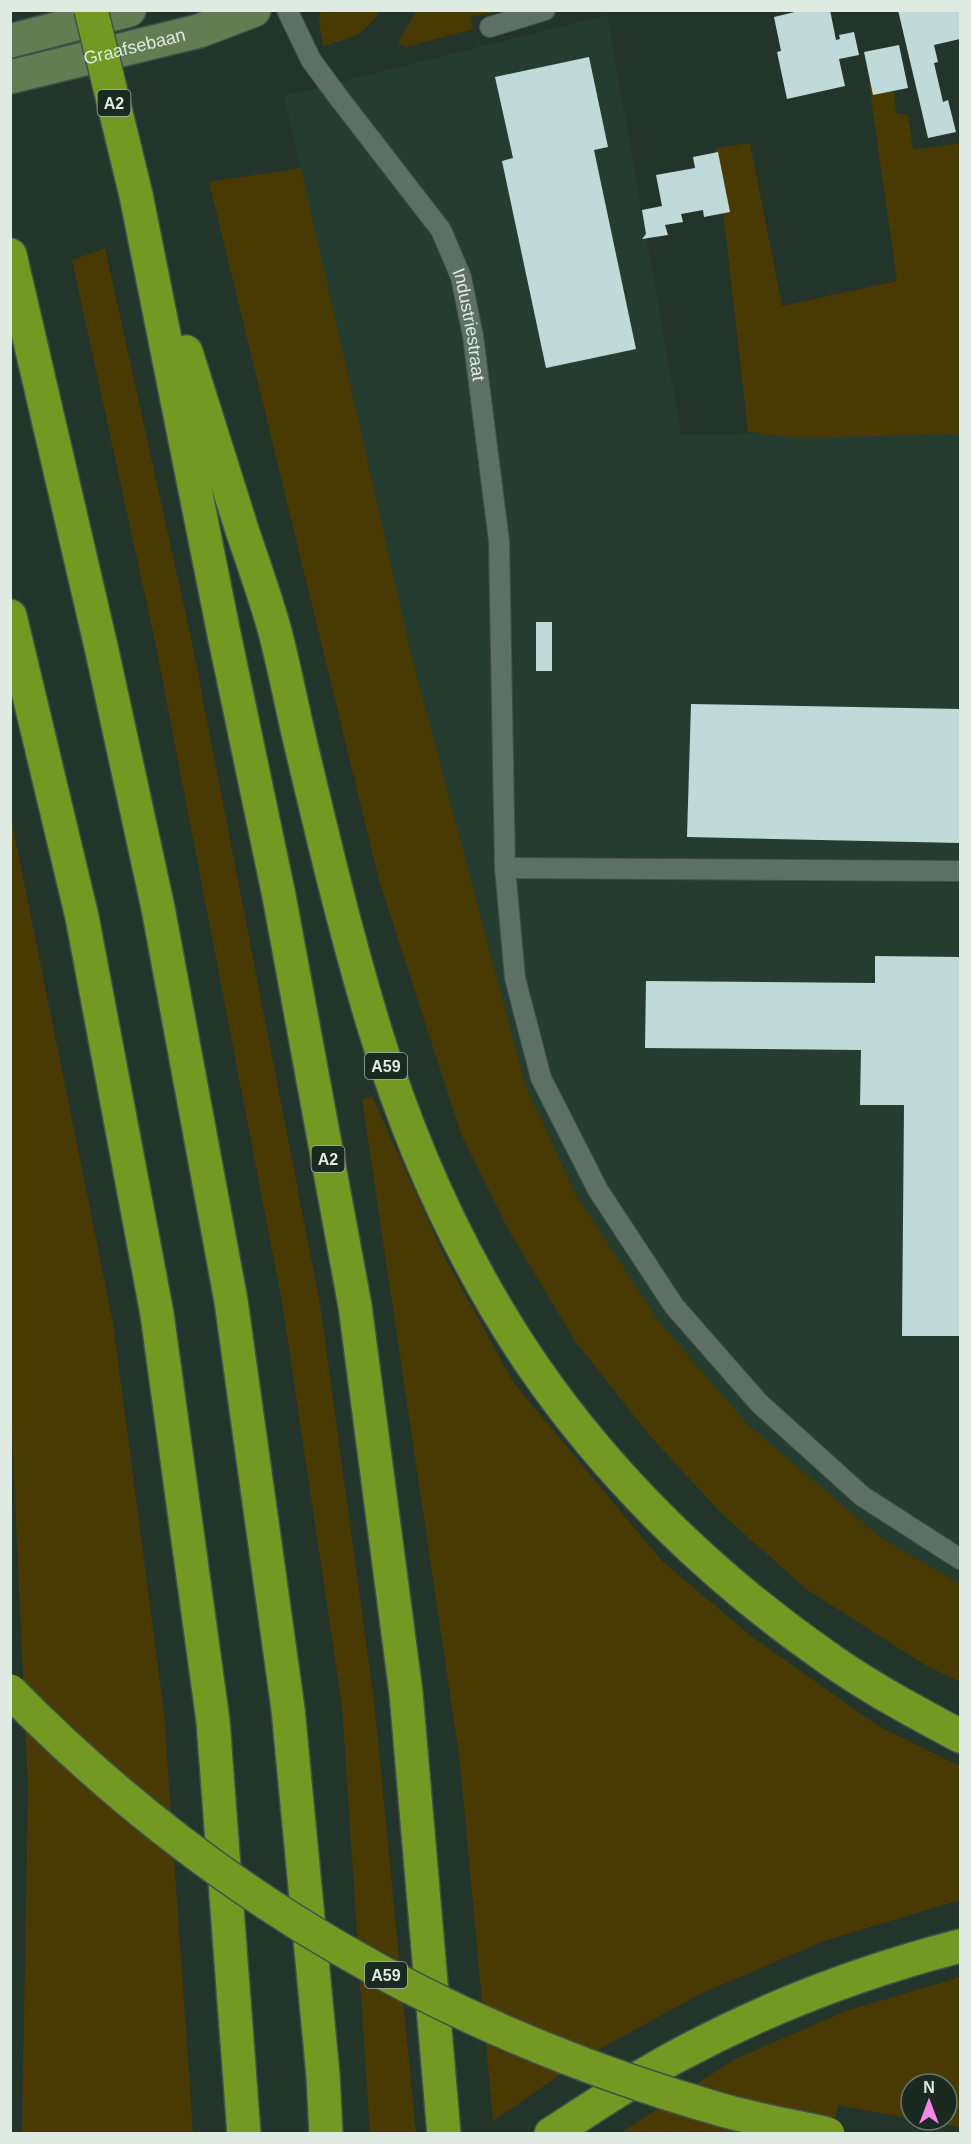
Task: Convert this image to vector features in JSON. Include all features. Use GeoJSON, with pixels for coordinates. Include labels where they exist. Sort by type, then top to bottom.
{"type":"FeatureCollection","features":[{"type":"Feature","properties":{"kind":"highway","name":"A2"},"geometry":{"type":"LineString","coordinates":[[91,10],[136,195],[221,622],[279,896],[356,1306],[406,1693],[444,2133]]}},
{"type":"Feature","properties":{"kind":"highway","name":"A59"},"geometry":{"type":"LineString","coordinates":[[136,195],[273,627],[337,894],[374,1028],[414,1142],[462,1246],[532,1365],[566,1411],[604,1458],[684,1540],[777,1622],[892,1700],[960,1736]]}},
{"type":"Feature","properties":{"kind":"highway"},"geometry":{"type":"LineString","coordinates":[[10,255],[102,651],[155,897],[231,1301],[288,1709],[323,2075],[326,2133]]}},
{"type":"Feature","properties":{"kind":"highway"},"geometry":{"type":"LineString","coordinates":[[10,616],[82,917],[157,1314],[213,1721],[244,2133]]}},
{"type":"Feature","properties":{"kind":"highway","name":"A59"},"geometry":{"type":"LineString","coordinates":[[10,1691],[98,1776],[199,1857],[295,1923],[362,1962],[470,2018],[567,2059],[624,2080],[724,2110],[828,2133]]}},
{"type":"Feature","properties":{"kind":"highway"},"geometry":{"type":"LineString","coordinates":[[550,2133],[659,2067],[724,2032],[851,1978],[960,1946]]}},
{"type":"Feature","properties":{"kind":"main road","name":"Graafsebaan"},"geometry":{"type":"LineString","coordinates":[[10,40],[129,10]]}},
{"type":"Feature","properties":{"kind":"main road","name":"Graafsebaan"},"geometry":{"type":"LineString","coordinates":[[10,77],[199,31],[254,10]]}},
{"type":"Feature","properties":{"kind":"lane","name":"Industriestraat"},"geometry":{"type":"LineString","coordinates":[[286,10],[311,60],[441,230],[460,277],[473,336],[499,541],[505,868],[515,978],[541,1078],[598,1190],[674,1306],[759,1403],[862,1496],[960,1559]]}},
{"type":"Feature","properties":{"kind":"lane"},"geometry":{"type":"LineString","coordinates":[[490,27],[545,10]]}},
{"type":"Feature","properties":{"kind":"lane"},"geometry":{"type":"LineString","coordinates":[[505,868],[960,871]]}},
{"type":"Feature","properties":{"kind":"shaded area"},"geometry":{"type":"Polygon","coordinates":[[[321,10],[380,11],[368,26],[356,35],[323,46],[319,20],[321,10]]]}},
{"type":"Feature","properties":{"kind":"shaded area"},"geometry":{"type":"Polygon","coordinates":[[[416,11],[499,11],[471,17],[473,29],[406,47],[398,43],[416,11]]]}},
{"type":"Feature","properties":{"kind":"shaded area"},"geometry":{"type":"Polygon","coordinates":[[[607,15],[681,434],[960,432],[960,1584],[881,1538],[748,1426],[659,1322],[575,1193],[525,1084],[412,657],[284,96],[607,15]]]}},
{"type":"Feature","properties":{"kind":"shaded area"},"geometry":{"type":"Polygon","coordinates":[[[893,83],[896,113],[908,115],[913,150],[960,143],[960,434],[796,438],[748,432],[716,148],[750,143],[782,306],[897,281],[869,84],[893,83]]]}},
{"type":"Feature","properties":{"kind":"shaded area"},"geometry":{"type":"Polygon","coordinates":[[[301,168],[412,657],[525,1084],[575,1193],[659,1322],[748,1425],[881,1538],[960,1584],[960,1682],[925,1665],[806,1589],[720,1512],[650,1436],[575,1341],[508,1229],[461,1134],[379,880],[209,182],[301,168]]]}},
{"type":"Feature","properties":{"kind":"shaded area"},"geometry":{"type":"Polygon","coordinates":[[[105,248],[192,643],[320,1304],[374,1701],[416,2133],[370,2133],[342,1706],[282,1302],[156,646],[72,260],[105,248]]]}},
{"type":"Feature","properties":{"kind":"shaded area"},"geometry":{"type":"Polygon","coordinates":[[[10,813],[113,1323],[164,1713],[193,2133],[22,2133],[28,1786],[10,1387],[10,813]]]}},
{"type":"Feature","properties":{"kind":"shaded area"},"geometry":{"type":"Polygon","coordinates":[[[372,1096],[444,1256],[513,1382],[662,1561],[751,1636],[878,1726],[960,1766],[960,1900],[824,1941],[700,1994],[589,2055],[493,2121],[460,1762],[362,1099],[372,1096]]]}},
{"type":"Feature","properties":{"kind":"shaded area"},"geometry":{"type":"Polygon","coordinates":[[[960,1977],[960,2127],[959,2072],[899,2072],[899,2117],[838,2105],[832,2133],[619,2134],[735,2059],[846,2011],[960,1977]]]}},
{"type":"Feature","properties":{"kind":"building"},"geometry":{"type":"Polygon","coordinates":[[[803,10],[830,10],[836,40],[840,39],[839,35],[854,32],[859,55],[839,59],[845,86],[787,99],[777,52],[781,51],[774,17],[803,10]]]}},
{"type":"Feature","properties":{"kind":"building"},"geometry":{"type":"Polygon","coordinates":[[[898,10],[960,10],[960,39],[934,45],[938,62],[934,63],[943,102],[948,100],[956,132],[928,138],[898,10]]]}},
{"type":"Feature","properties":{"kind":"building"},"geometry":{"type":"Polygon","coordinates":[[[899,45],[908,88],[873,95],[864,52],[899,45]]]}},
{"type":"Feature","properties":{"kind":"building"},"geometry":{"type":"Polygon","coordinates":[[[589,57],[608,147],[594,150],[636,349],[546,368],[502,161],[513,158],[495,77],[589,57]]]}},
{"type":"Feature","properties":{"kind":"building"},"geometry":{"type":"Polygon","coordinates":[[[718,152],[730,212],[704,217],[703,210],[681,214],[683,222],[665,225],[668,235],[642,239],[646,234],[642,210],[662,206],[656,175],[695,168],[693,157],[718,152]]]}},
{"type":"Feature","properties":{"kind":"building"},"geometry":{"type":"Polygon","coordinates":[[[536,622],[552,622],[552,671],[536,671],[536,622]]]}},
{"type":"Feature","properties":{"kind":"building"},"geometry":{"type":"Polygon","coordinates":[[[691,704],[960,709],[960,843],[687,837],[691,704]]]}},
{"type":"Feature","properties":{"kind":"building"},"geometry":{"type":"Polygon","coordinates":[[[875,956],[960,957],[960,1336],[902,1336],[904,1105],[860,1105],[861,1050],[645,1048],[646,981],[875,983],[875,956]]]}}]}
